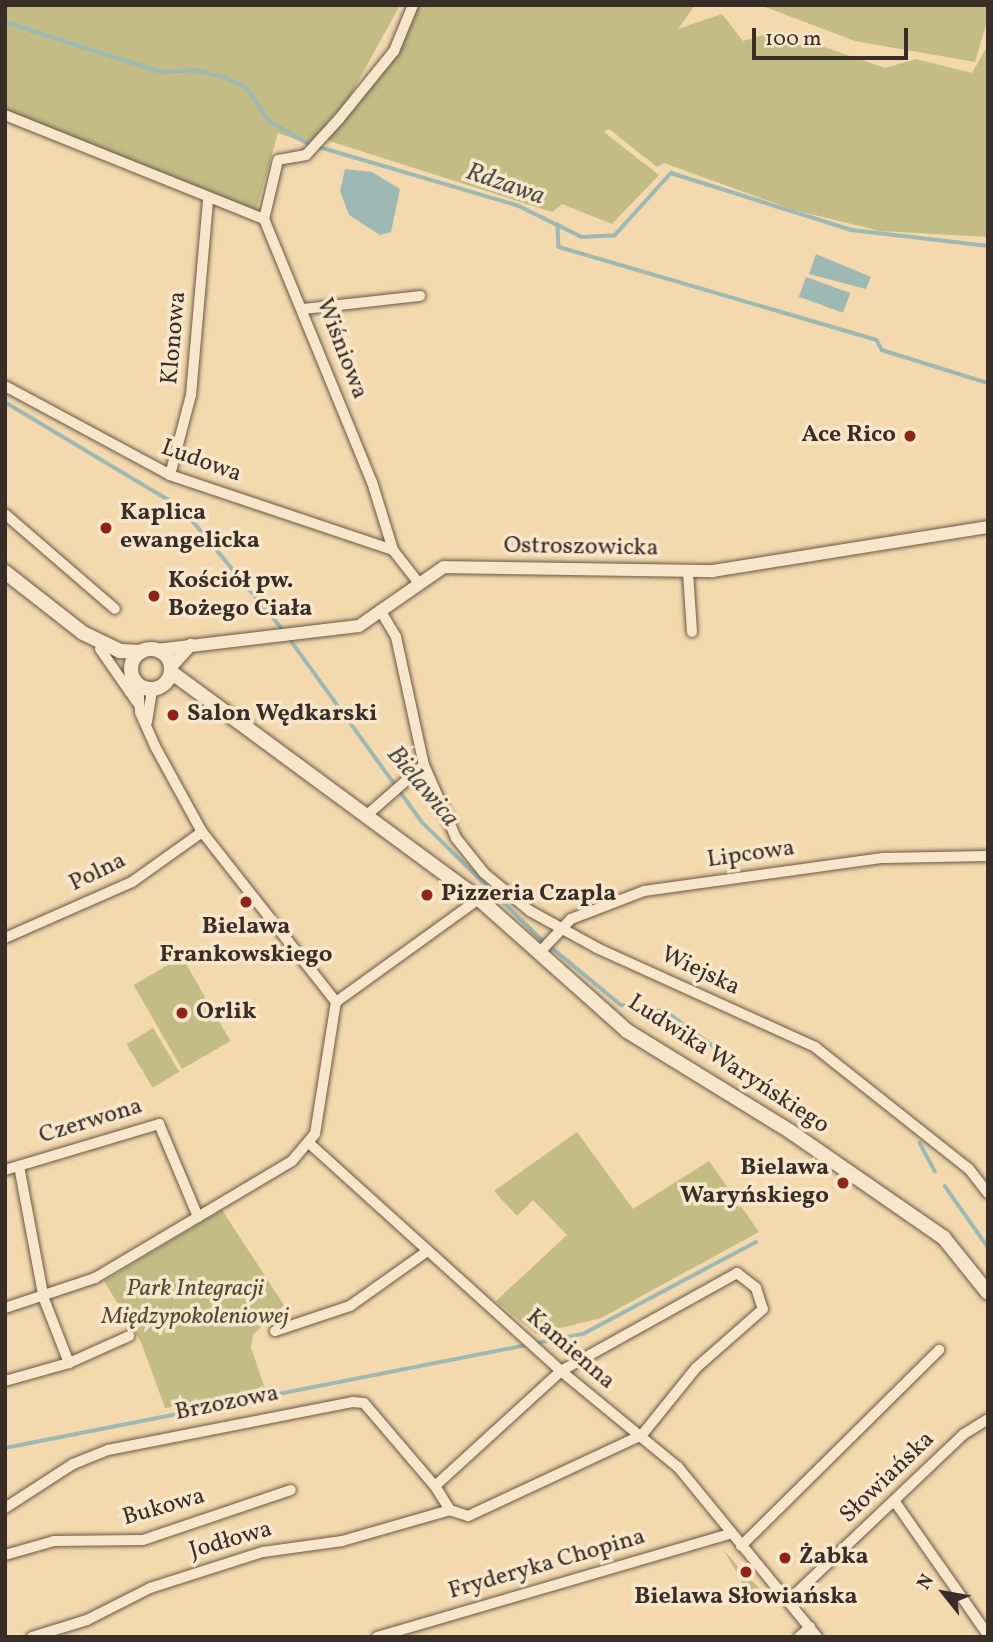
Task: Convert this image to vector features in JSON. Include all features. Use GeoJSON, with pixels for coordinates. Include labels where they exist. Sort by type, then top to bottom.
{"type":"FeatureCollection","features":[{"type":"Feature","properties":{"kind":"main road"},"geometry":{"type":"LineString","coordinates":[[5,572],[83,633],[120,651],[158,650]]}},
{"type":"Feature","properties":{"kind":"main road","name":"Ludwika Waryńskiego"},"geometry":{"type":"LineString","coordinates":[[83,633],[100,649],[146,682],[203,702]]}},
{"type":"Feature","properties":{"kind":"main road","name":"Ludwika Waryńskiego"},"geometry":{"type":"LineString","coordinates":[[158,650],[171,670],[203,702],[367,815],[545,945],[634,1037],[785,1128],[944,1238],[988,1293]]}},
{"type":"Feature","properties":{"kind":"main road"},"geometry":{"type":"LineString","coordinates":[[141,652],[146,682],[171,670]]}},
{"type":"Feature","properties":{"kind":"street"},"geometry":{"type":"LineString","coordinates":[[5,115],[208,201],[264,219],[278,160],[310,151],[394,51],[414,5]]}},
{"type":"Feature","properties":{"kind":"street","name":"Klonowa"},"geometry":{"type":"LineString","coordinates":[[170,475],[191,395],[208,201]]}},
{"type":"Feature","properties":{"kind":"street","name":"Wiśniowa"},"geometry":{"type":"LineString","coordinates":[[264,219],[303,309],[393,550],[417,581]]}},
{"type":"Feature","properties":{"kind":"street"},"geometry":{"type":"LineString","coordinates":[[303,309],[420,296]]}},
{"type":"Feature","properties":{"kind":"street","name":"Ludowa"},"geometry":{"type":"LineString","coordinates":[[5,386],[170,475],[393,550]]}},
{"type":"Feature","properties":{"kind":"street"},"geometry":{"type":"LineString","coordinates":[[5,514],[115,609]]}},
{"type":"Feature","properties":{"kind":"street","name":"Ostroszowicka"},"geometry":{"type":"LineString","coordinates":[[158,650],[268,634],[349,628],[380,610],[434,569],[467,566],[688,572],[988,527]]}},
{"type":"Feature","properties":{"kind":"street"},"geometry":{"type":"LineString","coordinates":[[688,572],[692,632]]}},
{"type":"Feature","properties":{"kind":"street","name":"Wiejska"},"geometry":{"type":"LineString","coordinates":[[380,610],[396,637],[424,765],[465,853],[530,911],[815,1047],[969,1169],[988,1193]]}},
{"type":"Feature","properties":{"kind":"street"},"geometry":{"type":"LineString","coordinates":[[171,670],[191,645]]}},
{"type":"Feature","properties":{"kind":"street"},"geometry":{"type":"LineString","coordinates":[[100,649],[138,702],[146,726],[202,832],[336,1002]]}},
{"type":"Feature","properties":{"kind":"street"},"geometry":{"type":"LineString","coordinates":[[138,702],[146,682]]}},
{"type":"Feature","properties":{"kind":"street"},"geometry":{"type":"LineString","coordinates":[[146,682],[146,726]]}},
{"type":"Feature","properties":{"kind":"street"},"geometry":{"type":"LineString","coordinates":[[367,815],[392,790],[424,765]]}},
{"type":"Feature","properties":{"kind":"street","name":"Polna"},"geometry":{"type":"LineString","coordinates":[[5,938],[132,882],[202,832]]}},
{"type":"Feature","properties":{"kind":"street","name":"Lipcowa"},"geometry":{"type":"LineString","coordinates":[[545,945],[562,927],[608,903],[661,888],[883,858],[988,856]]}},
{"type":"Feature","properties":{"kind":"street"},"geometry":{"type":"LineString","coordinates":[[5,1308],[44,1299],[95,1279],[198,1217],[310,1144],[336,1002],[479,898]]}},
{"type":"Feature","properties":{"kind":"street","name":"Czerwona"},"geometry":{"type":"LineString","coordinates":[[5,1170],[159,1124],[198,1217]]}},
{"type":"Feature","properties":{"kind":"street","name":"Kamienna"},"geometry":{"type":"LineString","coordinates":[[310,1144],[426,1252],[549,1357],[561,1371],[678,1467],[730,1534],[817,1637]]}},
{"type":"Feature","properties":{"kind":"street","name":"Czerwona"},"geometry":{"type":"LineString","coordinates":[[19,1166],[44,1299],[69,1363]]}},
{"type":"Feature","properties":{"kind":"street"},"geometry":{"type":"LineString","coordinates":[[275,1331],[349,1306],[426,1252]]}},
{"type":"Feature","properties":{"kind":"street"},"geometry":{"type":"LineString","coordinates":[[435,1486],[561,1371],[737,1273],[756,1288],[763,1309],[696,1368],[642,1436]]}},
{"type":"Feature","properties":{"kind":"street"},"geometry":{"type":"LineString","coordinates":[[5,1381],[69,1363],[129,1336]]}},
{"type":"Feature","properties":{"kind":"street"},"geometry":{"type":"LineString","coordinates":[[741,1546],[939,1350]]}},
{"type":"Feature","properties":{"kind":"street","name":"Brzozowa"},"geometry":{"type":"LineString","coordinates":[[5,1508],[73,1464],[108,1450],[353,1402],[364,1403],[435,1486],[450,1510]]}},
{"type":"Feature","properties":{"kind":"street","name":"Słowiańska"},"geometry":{"type":"LineString","coordinates":[[788,1601],[988,1419]]}},
{"type":"Feature","properties":{"kind":"street","name":"Jodłowa"},"geometry":{"type":"LineString","coordinates":[[32,1637],[87,1620],[150,1588],[263,1552],[342,1541],[450,1510],[468,1516],[642,1436]]}},
{"type":"Feature","properties":{"kind":"street","name":"Bukowa"},"geometry":{"type":"LineString","coordinates":[[5,1555],[54,1541],[143,1540],[290,1490]]}},
{"type":"Feature","properties":{"kind":"street"},"geometry":{"type":"LineString","coordinates":[[895,1502],[988,1635]]}},
{"type":"Feature","properties":{"kind":"street","name":"Fryderyka Chopina"},"geometry":{"type":"LineString","coordinates":[[377,1637],[730,1534]]}},
{"type":"Feature","properties":{"kind":"street"},"geometry":{"type":"LineString","coordinates":[[799,1637],[810,1627]]}},
{"type":"Feature","properties":{"kind":"green space"},"geometry":{"type":"Polygon","coordinates":[[[5,5],[400,5],[349,98],[309,144],[278,133],[256,211],[5,115],[5,5]]]}},
{"type":"Feature","properties":{"kind":"green space"},"geometry":{"type":"Polygon","coordinates":[[[414,5],[695,5],[678,29],[722,14],[743,41],[763,35],[775,44],[821,46],[885,68],[916,59],[972,73],[988,45],[988,237],[880,231],[794,210],[664,163],[657,167],[609,129],[604,132],[659,175],[612,224],[562,204],[552,212],[323,139],[387,60],[414,5]]]}},
{"type":"Feature","properties":{"kind":"green space"},"geometry":{"type":"Polygon","coordinates":[[[760,5],[988,5],[988,18],[975,62],[855,41],[760,5]]]}},
{"type":"Feature","properties":{"kind":"green space","name":"Orlik"},"geometry":{"type":"Polygon","coordinates":[[[182,957],[230,1041],[182,1069],[134,985],[182,957]]]}},
{"type":"Feature","properties":{"kind":"green space"},"geometry":{"type":"Polygon","coordinates":[[[153,1028],[179,1072],[153,1088],[126,1044],[153,1028]]]}},
{"type":"Feature","properties":{"kind":"green space"},"geometry":{"type":"Polygon","coordinates":[[[577,1132],[633,1209],[709,1161],[759,1232],[601,1318],[536,1334],[496,1301],[567,1235],[533,1200],[517,1216],[494,1191],[577,1132]]]}},
{"type":"Feature","properties":{"kind":"green space","name":"Park Integracji Międzypokoleniowej"},"geometry":{"type":"Polygon","coordinates":[[[222,1210],[284,1305],[253,1335],[251,1348],[266,1391],[165,1408],[141,1342],[104,1281],[222,1210]]]}},
{"type":"Feature","properties":{"kind":"green space"},"geometry":{"type":"Polygon","coordinates":[[[723,1549],[746,1576],[772,1599],[756,1606],[723,1549]]]}},
{"type":"Feature","properties":{"kind":"water"},"geometry":{"type":"Polygon","coordinates":[[[345,169],[372,172],[400,189],[391,232],[380,235],[349,215],[340,191],[345,169]]]}},
{"type":"Feature","properties":{"kind":"water"},"geometry":{"type":"Polygon","coordinates":[[[816,254],[871,277],[866,289],[809,274],[816,254]]]}},
{"type":"Feature","properties":{"kind":"water"},"geometry":{"type":"Polygon","coordinates":[[[806,277],[850,293],[843,313],[799,297],[806,277]]]}},
{"type":"Feature","properties":{"kind":"waterway","name":"Rdzawa"},"geometry":{"type":"LineString","coordinates":[[5,22],[161,72],[195,70],[227,78],[247,88],[269,121],[309,144],[519,206],[582,237],[615,235],[671,173],[852,230],[988,246]]}},
{"type":"Feature","properties":{"kind":"waterway","name":"Rdzawa"},"geometry":{"type":"LineString","coordinates":[[558,224],[559,247],[877,340],[882,350],[988,383]]}},
{"type":"Feature","properties":{"kind":"waterway","name":"Bielawica"},"geometry":{"type":"LineString","coordinates":[[5,402],[182,508],[285,632]]}},
{"type":"Feature","properties":{"kind":"waterway","name":"Bielawica"},"geometry":{"type":"LineString","coordinates":[[289,638],[423,823],[543,941]]}},
{"type":"Feature","properties":{"kind":"waterway","name":"Bielawica"},"geometry":{"type":"LineString","coordinates":[[550,946],[621,1005],[667,1012],[724,1054]]}},
{"type":"Feature","properties":{"kind":"waterway","name":"Bielawica"},"geometry":{"type":"LineString","coordinates":[[920,1143],[935,1171]]}},
{"type":"Feature","properties":{"kind":"waterway","name":"Bielawica"},"geometry":{"type":"LineString","coordinates":[[945,1186],[988,1247]]}},
{"type":"Feature","properties":{"kind":"waterway"},"geometry":{"type":"LineString","coordinates":[[5,1448],[583,1334],[756,1242]]}},
{"type":"Feature","properties":{"kind":"place","name":"Ace Rico"},"geometry":{"type":"Point","coordinates":[910,436]}},
{"type":"Feature","properties":{"kind":"place","name":"Kaplica ewangelicka"},"geometry":{"type":"Point","coordinates":[106,528]}},
{"type":"Feature","properties":{"kind":"place","name":"Kościół pw. Bożego Ciała"},"geometry":{"type":"Point","coordinates":[154,596]}},
{"type":"Feature","properties":{"kind":"place","name":"Salon Wędkarski"},"geometry":{"type":"Point","coordinates":[173,715]}},
{"type":"Feature","properties":{"kind":"place","name":"Pizzeria Czapla"},"geometry":{"type":"Point","coordinates":[427,895]}},
{"type":"Feature","properties":{"kind":"place","name":"Bielawa Frankowskiego"},"geometry":{"type":"Point","coordinates":[246,902]}},
{"type":"Feature","properties":{"kind":"place","name":"Orlik"},"geometry":{"type":"Point","coordinates":[182,1013]}},
{"type":"Feature","properties":{"kind":"place","name":"Bielawa Waryńskiego"},"geometry":{"type":"Point","coordinates":[843,1183]}},
{"type":"Feature","properties":{"kind":"place","name":"Żabka"},"geometry":{"type":"Point","coordinates":[785,1558]}},
{"type":"Feature","properties":{"kind":"place","name":"Bielawa Słowiańska"},"geometry":{"type":"Point","coordinates":[746,1572]}}]}
